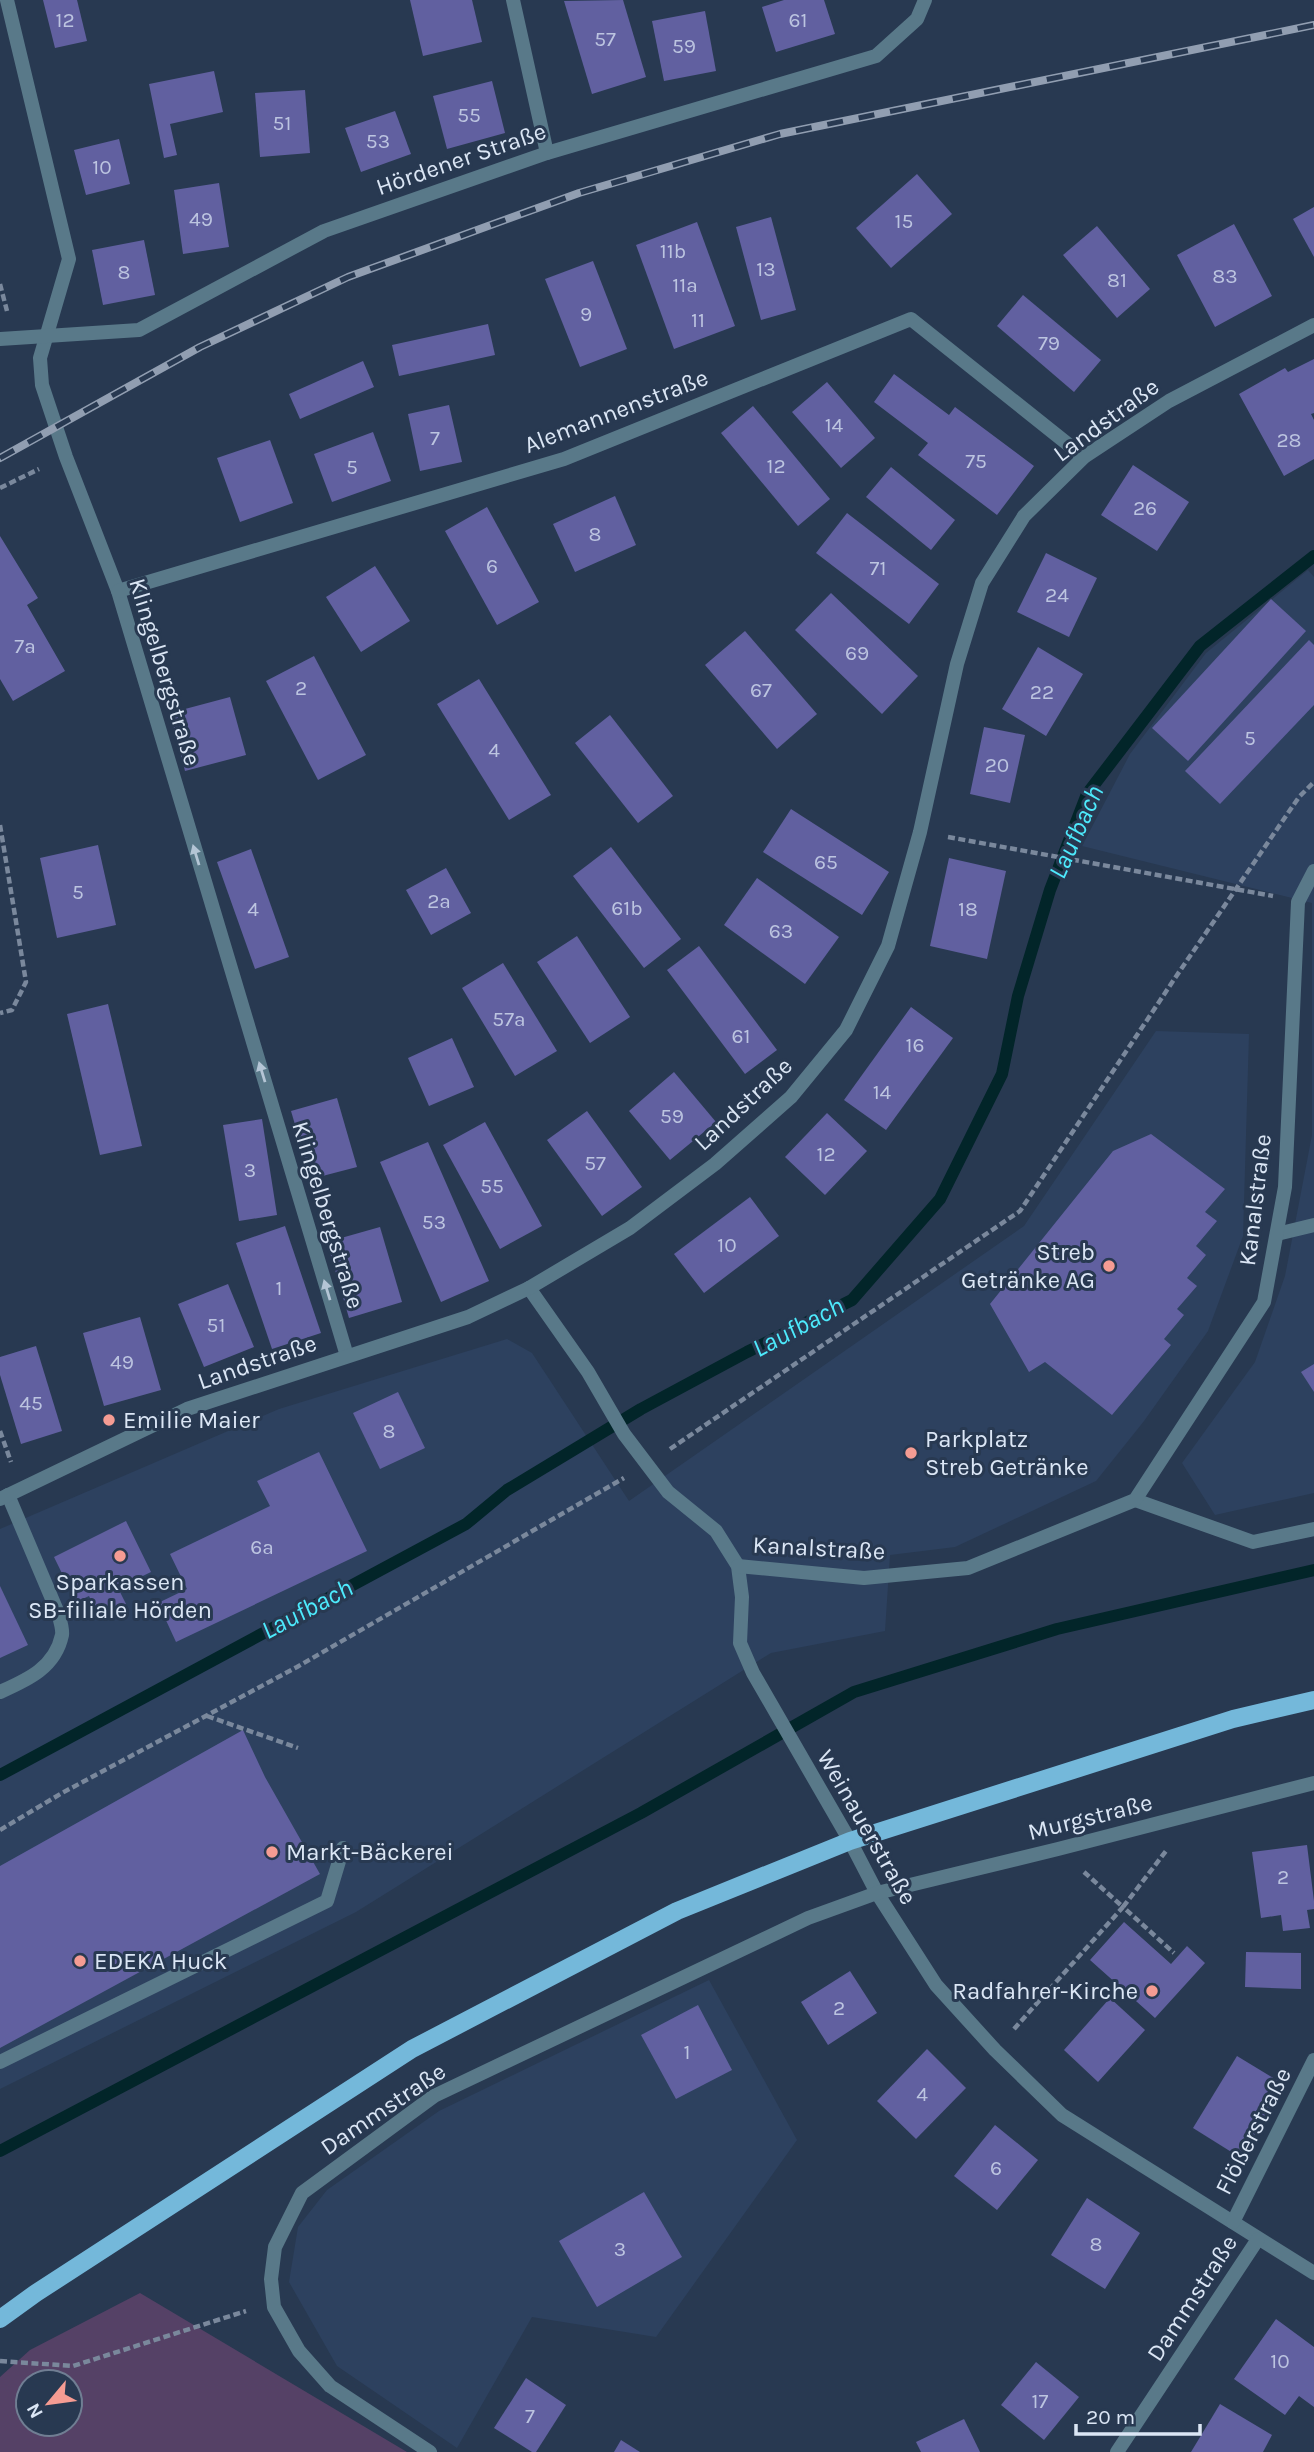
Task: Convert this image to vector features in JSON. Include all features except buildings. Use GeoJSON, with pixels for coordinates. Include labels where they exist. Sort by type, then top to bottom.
{"type":"FeatureCollection","features":[{"type":"Feature","properties":{"kind":"main road"},"geometry":{"type":"LineString","coordinates":[[0,2319],[36,2292],[412,2049],[677,1911],[850,1841],[1233,1719],[1314,1700]]}},
{"type":"Feature","properties":{"kind":"street","name":"Klingelbergstraße"},"geometry":{"type":"LineString","coordinates":[[7,0],[69,259],[40,358],[42,385],[66,457],[118,591],[347,1356]]}},
{"type":"Feature","properties":{"kind":"street"},"geometry":{"type":"LineString","coordinates":[[513,0],[547,153]]}},
{"type":"Feature","properties":{"kind":"street","name":"Hördener Straße"},"geometry":{"type":"LineString","coordinates":[[0,339],[139,330],[324,231],[547,153],[876,56],[917,19],[925,0]]}},
{"type":"Feature","properties":{"kind":"street","name":"Alemannenstraße"},"geometry":{"type":"LineString","coordinates":[[118,591],[564,459],[911,319],[1084,457]]}},
{"type":"Feature","properties":{"kind":"street","name":"Landstraße"},"geometry":{"type":"LineString","coordinates":[[4,1497],[187,1409],[468,1317],[529,1288],[630,1228],[715,1164],[791,1097],[846,1030],[888,946],[920,832],[957,664],[982,583],[1024,516],[1084,457],[1169,401],[1314,325]]}},
{"type":"Feature","properties":{"kind":"street","name":"Kanalstraße"},"geometry":{"type":"LineString","coordinates":[[738,1566],[864,1578],[968,1568],[1135,1500],[1264,1302],[1285,1187],[1298,902],[1314,871]]}},
{"type":"Feature","properties":{"kind":"street"},"geometry":{"type":"LineString","coordinates":[[1277,1234],[1314,1225]]}},
{"type":"Feature","properties":{"kind":"street","name":"Weinauerstraße"},"geometry":{"type":"LineString","coordinates":[[529,1288],[588,1372],[624,1434],[668,1492],[716,1531],[738,1566],[742,1597],[740,1643],[753,1673],[877,1893],[936,1985],[995,2050],[1062,2115],[1314,2273]]}},
{"type":"Feature","properties":{"kind":"street"},"geometry":{"type":"LineString","coordinates":[[0,1692],[32,1678],[44,1668],[62,1633],[58,1613],[4,1497]]}},
{"type":"Feature","properties":{"kind":"street"},"geometry":{"type":"LineString","coordinates":[[1135,1500],[1253,1542],[1314,1530]]}},
{"type":"Feature","properties":{"kind":"street","name":"Murgstraße"},"geometry":{"type":"LineString","coordinates":[[877,1893],[1314,1783]]}},
{"type":"Feature","properties":{"kind":"street"},"geometry":{"type":"LineString","coordinates":[[0,2062],[327,1901],[342,1848]]}},
{"type":"Feature","properties":{"kind":"street","name":"Dammstraße"},"geometry":{"type":"LineString","coordinates":[[430,2452],[330,2385],[299,2351],[274,2307],[271,2278],[275,2247],[302,2193],[434,2096],[808,1918],[877,1893]]}},
{"type":"Feature","properties":{"kind":"street","name":"Flößerstraße"},"geometry":{"type":"LineString","coordinates":[[1233,2222],[1314,2060]]}},
{"type":"Feature","properties":{"kind":"street","name":"Dammstraße"},"geometry":{"type":"LineString","coordinates":[[1117,2452],[1258,2239]]}},
{"type":"Feature","properties":{"kind":"path"},"geometry":{"type":"LineString","coordinates":[[0,488],[39,469]]}},
{"type":"Feature","properties":{"kind":"path"},"geometry":{"type":"LineString","coordinates":[[0,1830],[62,1793],[297,1667],[647,1464],[1020,1212],[1236,888],[1299,797],[1314,782]]}},
{"type":"Feature","properties":{"kind":"path"},"geometry":{"type":"LineString","coordinates":[[0,825],[26,982],[12,1010],[0,1013]]}},
{"type":"Feature","properties":{"kind":"path"},"geometry":{"type":"LineString","coordinates":[[920,832],[1031,854],[1236,888],[1298,902]]}},
{"type":"Feature","properties":{"kind":"path"},"geometry":{"type":"LineString","coordinates":[[206,1716],[299,1748]]}},
{"type":"Feature","properties":{"kind":"path"},"geometry":{"type":"LineString","coordinates":[[995,2050],[1123,1908],[1195,1814]]}},
{"type":"Feature","properties":{"kind":"path"},"geometry":{"type":"LineString","coordinates":[[1058,1849],[1174,1953]]}},
{"type":"Feature","properties":{"kind":"path"},"geometry":{"type":"LineString","coordinates":[[0,2361],[73,2366],[248,2311],[274,2307]]}},
{"type":"Feature","properties":{"kind":"shaded area"},"geometry":{"type":"Polygon","coordinates":[[[1308,570],[1314,577],[1314,1493],[1215,1515],[1182,1463],[1255,1362],[1285,1276],[1312,1135],[1312,903],[1082,846],[1130,754],[1206,653],[1308,570]]]}},
{"type":"Feature","properties":{"kind":"shaded area"},"geometry":{"type":"Polygon","coordinates":[[[1156,1031],[1249,1034],[1243,1236],[1208,1331],[1144,1421],[1096,1481],[955,1547],[890,1555],[885,1631],[771,1653],[356,1912],[0,2089],[0,1529],[279,1409],[507,1339],[532,1353],[629,1501],[1024,1226],[1156,1031]]]}},
{"type":"Feature","properties":{"kind":"shaded area"},"geometry":{"type":"Polygon","coordinates":[[[709,1980],[797,2140],[656,2337],[532,2317],[457,2448],[337,2366],[289,2282],[298,2227],[327,2190],[439,2111],[709,1980]]]}},
{"type":"Feature","properties":{"kind":"shaded area"},"geometry":{"type":"Polygon","coordinates":[[[140,2293],[407,2452],[0,2452],[0,2377],[30,2350],[140,2293]]]}},
{"type":"Feature","properties":{"kind":"waterway","name":"Laufbach"},"geometry":{"type":"LineString","coordinates":[[0,1775],[466,1524],[507,1490],[641,1409],[852,1300],[940,1199],[1002,1074],[1018,996],[1050,890],[1087,794],[1200,646],[1314,556]]}},
{"type":"Feature","properties":{"kind":"waterway"},"geometry":{"type":"LineString","coordinates":[[0,2151],[641,1813],[854,1692],[1057,1629],[1314,1570]]}},
{"type":"Feature","properties":{"kind":"railway"},"geometry":{"type":"LineString","coordinates":[[0,458],[200,347],[348,277],[579,193],[780,134],[1314,25]]}},
{"type":"Feature","properties":{"kind":"place","name":"Streb Getränke AG"},"geometry":{"type":"Point","coordinates":[1109,1266]}},
{"type":"Feature","properties":{"kind":"place","name":"Emilie Maier"},"geometry":{"type":"Point","coordinates":[109,1420]}},
{"type":"Feature","properties":{"kind":"place","name":"Parkplatz Streb Getränke"},"geometry":{"type":"Point","coordinates":[911,1453]}},
{"type":"Feature","properties":{"kind":"place","name":"Sparkassen SB-filiale Hörden"},"geometry":{"type":"Point","coordinates":[120,1556]}},
{"type":"Feature","properties":{"kind":"place","name":"Markt-Bäckerei"},"geometry":{"type":"Point","coordinates":[272,1852]}},
{"type":"Feature","properties":{"kind":"place","name":"EDEKA Huck"},"geometry":{"type":"Point","coordinates":[80,1961]}},
{"type":"Feature","properties":{"kind":"place","name":"Radfahrer-Kirche"},"geometry":{"type":"Point","coordinates":[1152,1991]}}]}
